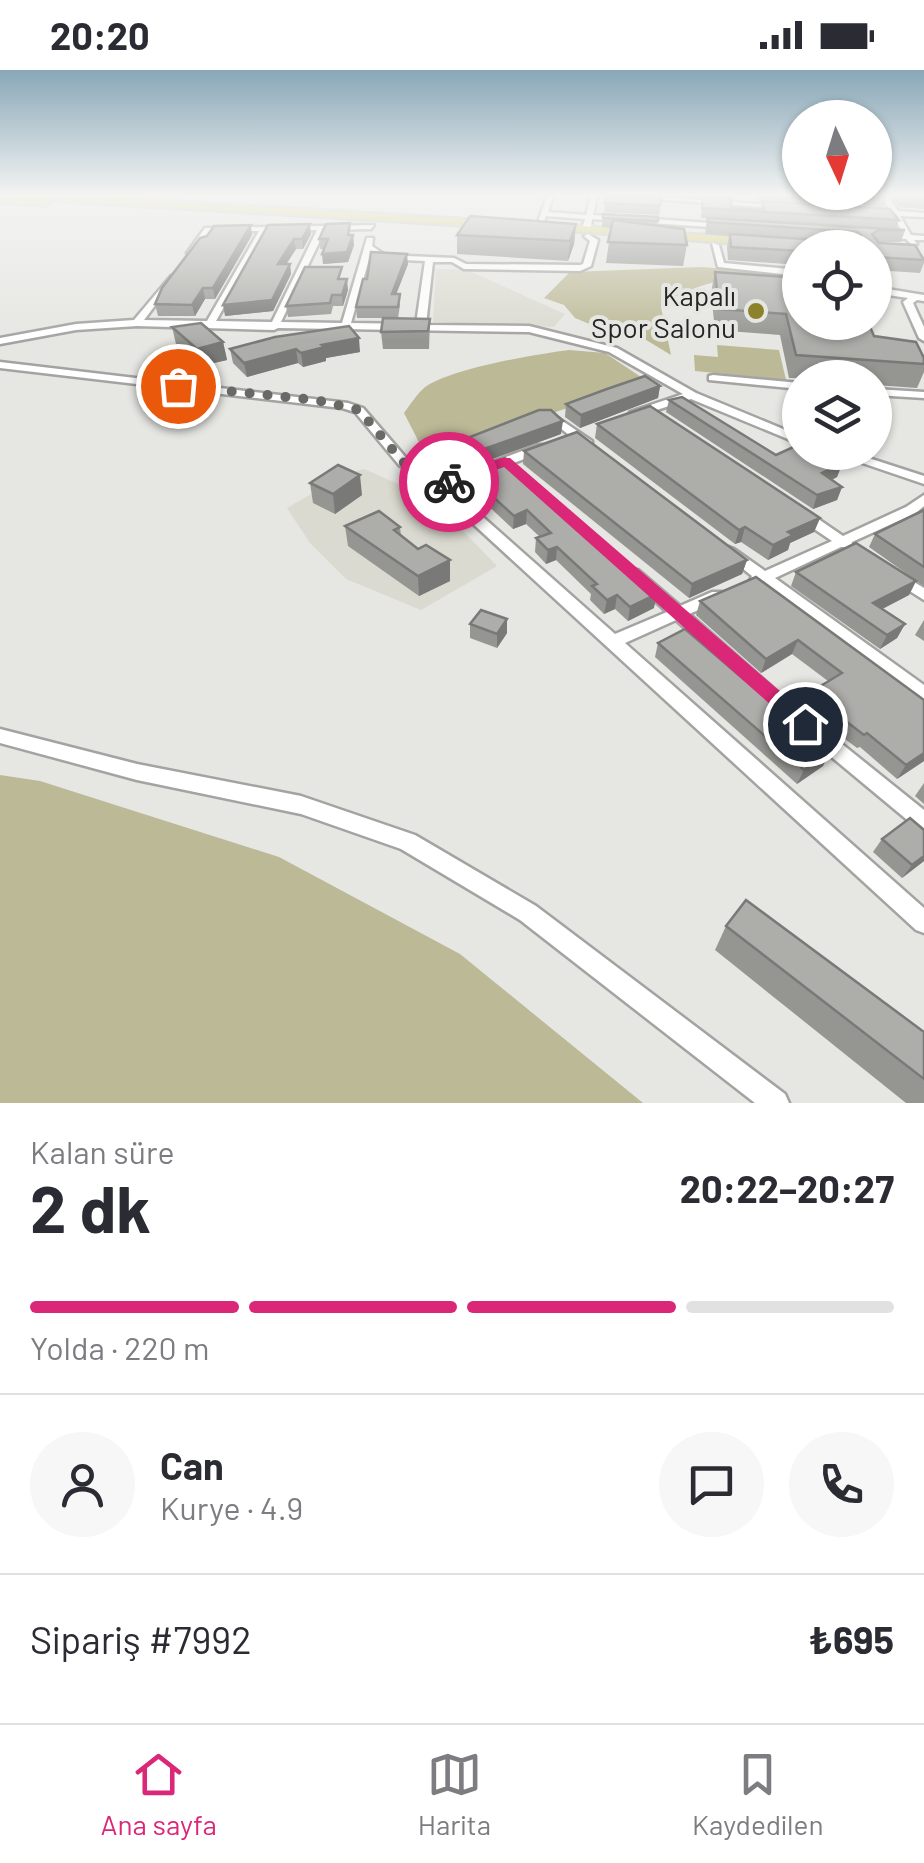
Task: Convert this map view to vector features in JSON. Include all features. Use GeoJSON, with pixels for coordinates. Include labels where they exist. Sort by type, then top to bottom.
{"type":"FeatureCollection","features":[{"type":"Feature","properties":{"kind":"main road"},"geometry":{"type":"LineString","coordinates":[[709,244],[769,245],[763,244]]}},
{"type":"Feature","properties":{"kind":"main road"},"geometry":{"type":"LineString","coordinates":[[904,253],[920,253]]}},
{"type":"Feature","properties":{"kind":"street"},"geometry":{"type":"LineString","coordinates":[[184,261],[197,244]]}},
{"type":"Feature","properties":{"kind":"street"},"geometry":{"type":"LineString","coordinates":[[209,326],[256,244]]}},
{"type":"Feature","properties":{"kind":"street"},"geometry":{"type":"LineString","coordinates":[[274,327],[314,244]]}},
{"type":"Feature","properties":{"kind":"street"},"geometry":{"type":"LineString","coordinates":[[346,328],[369,247],[383,256],[454,260],[464,266],[580,268],[586,266],[593,244]]}},
{"type":"Feature","properties":{"kind":"street"},"geometry":{"type":"LineString","coordinates":[[715,245],[721,265],[782,271]]}},
{"type":"Feature","properties":{"kind":"street"},"geometry":{"type":"LineString","coordinates":[[421,326],[429,260]]}},
{"type":"Feature","properties":{"kind":"street"},"geometry":{"type":"LineString","coordinates":[[300,271],[320,271]]}},
{"type":"Feature","properties":{"kind":"street"},"geometry":{"type":"LineString","coordinates":[[340,271],[360,271]]}},
{"type":"Feature","properties":{"kind":"street"},"geometry":{"type":"LineString","coordinates":[[137,324],[173,277]]}},
{"type":"Feature","properties":{"kind":"street"},"geometry":{"type":"LineString","coordinates":[[892,293],[920,298]]}},
{"type":"Feature","properties":{"kind":"street"},"geometry":{"type":"LineString","coordinates":[[920,298],[908,302],[924,338]]}},
{"type":"Feature","properties":{"kind":"street"},"geometry":{"type":"LineString","coordinates":[[0,341],[76,327],[137,324],[529,329],[613,350],[692,395],[782,432]]}},
{"type":"Feature","properties":{"kind":"street"},"geometry":{"type":"LineString","coordinates":[[0,364],[344,405],[359,410],[403,462],[440,486],[924,922]]}},
{"type":"Feature","properties":{"kind":"street"},"geometry":{"type":"LineString","coordinates":[[712,378],[782,384]]}},
{"type":"Feature","properties":{"kind":"street"},"geometry":{"type":"LineString","coordinates":[[892,393],[924,395]]}},
{"type":"Feature","properties":{"kind":"street"},"geometry":{"type":"LineString","coordinates":[[611,422],[692,395]]}},
{"type":"Feature","properties":{"kind":"street"},"geometry":{"type":"LineString","coordinates":[[647,408],[663,420]]}},
{"type":"Feature","properties":{"kind":"street"},"geometry":{"type":"LineString","coordinates":[[558,420],[607,459]]}},
{"type":"Feature","properties":{"kind":"street"},"geometry":{"type":"LineString","coordinates":[[440,486],[594,428]]}},
{"type":"Feature","properties":{"kind":"street"},"geometry":{"type":"LineString","coordinates":[[506,461],[520,474]]}},
{"type":"Feature","properties":{"kind":"street"},"geometry":{"type":"LineString","coordinates":[[892,470],[924,480]]}},
{"type":"Feature","properties":{"kind":"street"},"geometry":{"type":"LineString","coordinates":[[792,508],[858,551]]}},
{"type":"Feature","properties":{"kind":"street"},"geometry":{"type":"LineString","coordinates":[[754,581],[920,509]]}},
{"type":"Feature","properties":{"kind":"street"},"geometry":{"type":"LineString","coordinates":[[716,542],[754,581],[924,694]]}},
{"type":"Feature","properties":{"kind":"street"},"geometry":{"type":"LineString","coordinates":[[620,562],[775,700],[924,822]]}},
{"type":"Feature","properties":{"kind":"street"},"geometry":{"type":"LineString","coordinates":[[891,573],[924,595]]}},
{"type":"Feature","properties":{"kind":"street"},"geometry":{"type":"LineString","coordinates":[[612,642],[728,591]]}},
{"type":"Feature","properties":{"kind":"street"},"geometry":{"type":"LineString","coordinates":[[0,736],[137,772],[301,804],[408,842],[528,913],[776,1103]]}},
{"type":"Feature","properties":{"kind":"shaded area"},"geometry":{"type":"Polygon","coordinates":[[[702,267],[782,274],[782,280],[711,283],[661,307],[671,355],[623,326],[592,325],[575,318],[564,305],[544,298],[570,272],[702,267]]]}},
{"type":"Feature","properties":{"kind":"shaded area"},"geometry":{"type":"Polygon","coordinates":[[[436,269],[467,270],[565,314],[554,327],[433,322],[436,269]]]}},
{"type":"Feature","properties":{"kind":"shaded area"},"geometry":{"type":"Polygon","coordinates":[[[717,345],[779,350],[782,380],[695,371],[694,355],[718,357],[717,345]]]}},
{"type":"Feature","properties":{"kind":"shaded area"},"geometry":{"type":"Polygon","coordinates":[[[569,350],[605,353],[647,381],[426,456],[404,413],[424,388],[472,369],[569,350]]]}},
{"type":"Feature","properties":{"kind":"shaded area"},"geometry":{"type":"Polygon","coordinates":[[[364,469],[431,498],[497,566],[421,610],[346,579],[310,543],[287,508],[348,473],[364,469]]]}},
{"type":"Feature","properties":{"kind":"shaded area"},"geometry":{"type":"Polygon","coordinates":[[[0,775],[40,781],[279,857],[460,954],[643,1103],[0,1103],[0,775]]]}},
{"type":"Feature","properties":{"kind":"building"},"geometry":{"type":"Polygon","coordinates":[[[195,244],[239,244],[213,288],[203,288],[192,305],[155,304],[162,288],[195,244]]]}},
{"type":"Feature","properties":{"kind":"building"},"geometry":{"type":"Polygon","coordinates":[[[257,244],[291,244],[278,264],[290,264],[272,300],[223,305],[257,244]]]}},
{"type":"Feature","properties":{"kind":"building"},"geometry":{"type":"Polygon","coordinates":[[[326,244],[350,244],[347,252],[322,254],[326,244]]]}},
{"type":"Feature","properties":{"kind":"building"},"geometry":{"type":"Polygon","coordinates":[[[731,244],[782,244],[782,250],[731,247],[731,244]]]}},
{"type":"Feature","properties":{"kind":"building"},"geometry":{"type":"Polygon","coordinates":[[[892,244],[915,245],[924,260],[892,258],[892,244]]]}},
{"type":"Feature","properties":{"kind":"building"},"geometry":{"type":"Polygon","coordinates":[[[371,252],[407,254],[392,294],[400,294],[398,307],[356,307],[363,279],[367,279],[371,252]]]}},
{"type":"Feature","properties":{"kind":"building"},"geometry":{"type":"Polygon","coordinates":[[[305,267],[342,267],[338,279],[347,279],[342,295],[332,295],[330,303],[286,306],[305,267]]]}},
{"type":"Feature","properties":{"kind":"building"},"geometry":{"type":"Polygon","coordinates":[[[715,272],[782,277],[782,314],[719,309],[715,272]]]}},
{"type":"Feature","properties":{"kind":"building"},"geometry":{"type":"Polygon","coordinates":[[[383,318],[430,319],[428,331],[381,332],[383,318]]]}},
{"type":"Feature","properties":{"kind":"building"},"geometry":{"type":"Polygon","coordinates":[[[201,323],[223,342],[197,349],[172,327],[201,323]]]}},
{"type":"Feature","properties":{"kind":"building"},"geometry":{"type":"Polygon","coordinates":[[[349,326],[359,338],[301,353],[296,349],[244,363],[230,349],[275,337],[349,326]]]}},
{"type":"Feature","properties":{"kind":"building"},"geometry":{"type":"Polygon","coordinates":[[[892,339],[916,342],[924,364],[892,360],[796,355],[792,340],[892,339]]]}},
{"type":"Feature","properties":{"kind":"building"},"geometry":{"type":"Polygon","coordinates":[[[645,376],[660,386],[581,415],[566,404],[607,389],[645,376]]]}},
{"type":"Feature","properties":{"kind":"building"},"geometry":{"type":"Polygon","coordinates":[[[682,397],[776,455],[782,452],[782,470],[829,470],[822,473],[842,487],[817,495],[669,400],[682,397]]]}},
{"type":"Feature","properties":{"kind":"building"},"geometry":{"type":"Polygon","coordinates":[[[650,406],[820,518],[788,532],[793,535],[773,545],[745,527],[739,530],[597,424],[650,406]]]}},
{"type":"Feature","properties":{"kind":"building"},"geometry":{"type":"Polygon","coordinates":[[[539,410],[551,410],[563,421],[467,455],[452,444],[539,410]]]}},
{"type":"Feature","properties":{"kind":"building"},"geometry":{"type":"Polygon","coordinates":[[[577,432],[747,560],[692,584],[524,451],[577,432]]]}},
{"type":"Feature","properties":{"kind":"building"},"geometry":{"type":"Polygon","coordinates":[[[505,458],[657,594],[630,607],[617,595],[607,600],[592,586],[597,584],[557,547],[548,550],[536,538],[551,533],[527,510],[514,516],[466,472],[505,458]]]}},
{"type":"Feature","properties":{"kind":"building"},"geometry":{"type":"Polygon","coordinates":[[[338,465],[360,475],[333,494],[310,483],[338,465]]]}},
{"type":"Feature","properties":{"kind":"building"},"geometry":{"type":"Polygon","coordinates":[[[924,510],[924,567],[875,534],[924,510]]]}},
{"type":"Feature","properties":{"kind":"building"},"geometry":{"type":"Polygon","coordinates":[[[379,511],[400,527],[394,530],[418,549],[426,545],[450,560],[418,576],[345,526],[379,511]]]}},
{"type":"Feature","properties":{"kind":"building"},"geometry":{"type":"Polygon","coordinates":[[[856,543],[916,581],[873,603],[905,624],[887,635],[796,572],[856,543]]]}},
{"type":"Feature","properties":{"kind":"building"},"geometry":{"type":"Polygon","coordinates":[[[756,577],[924,700],[924,753],[906,765],[809,693],[842,673],[798,640],[766,659],[700,601],[756,577]]]}},
{"type":"Feature","properties":{"kind":"building"},"geometry":{"type":"Polygon","coordinates":[[[481,610],[507,619],[497,634],[470,624],[481,610]]]}},
{"type":"Feature","properties":{"kind":"building"},"geometry":{"type":"Polygon","coordinates":[[[685,629],[830,753],[804,770],[658,643],[685,629]]]}},
{"type":"Feature","properties":{"kind":"building"},"geometry":{"type":"Polygon","coordinates":[[[910,818],[924,830],[924,856],[912,865],[882,839],[910,818]]]}},
{"type":"Feature","properties":{"kind":"building"},"geometry":{"type":"Polygon","coordinates":[[[746,900],[924,1032],[924,1079],[726,926],[746,900]]]}},
{"type":"Feature","properties":{"kind":"way so far"},"geometry":{"type":"LineString","coordinates":[[178,386],[236,395],[316,400],[359,410],[403,462],[440,486],[449,482]]}},
{"type":"Feature","properties":{"kind":"place","name":"Kapalı Spor Salonu"},"geometry":{"type":"Point","coordinates":[756,311]}},
{"type":"Feature","properties":{"kind":"route"},"geometry":{"type":"LineString","coordinates":[[449,482],[506,461],[805,724]]}}]}
